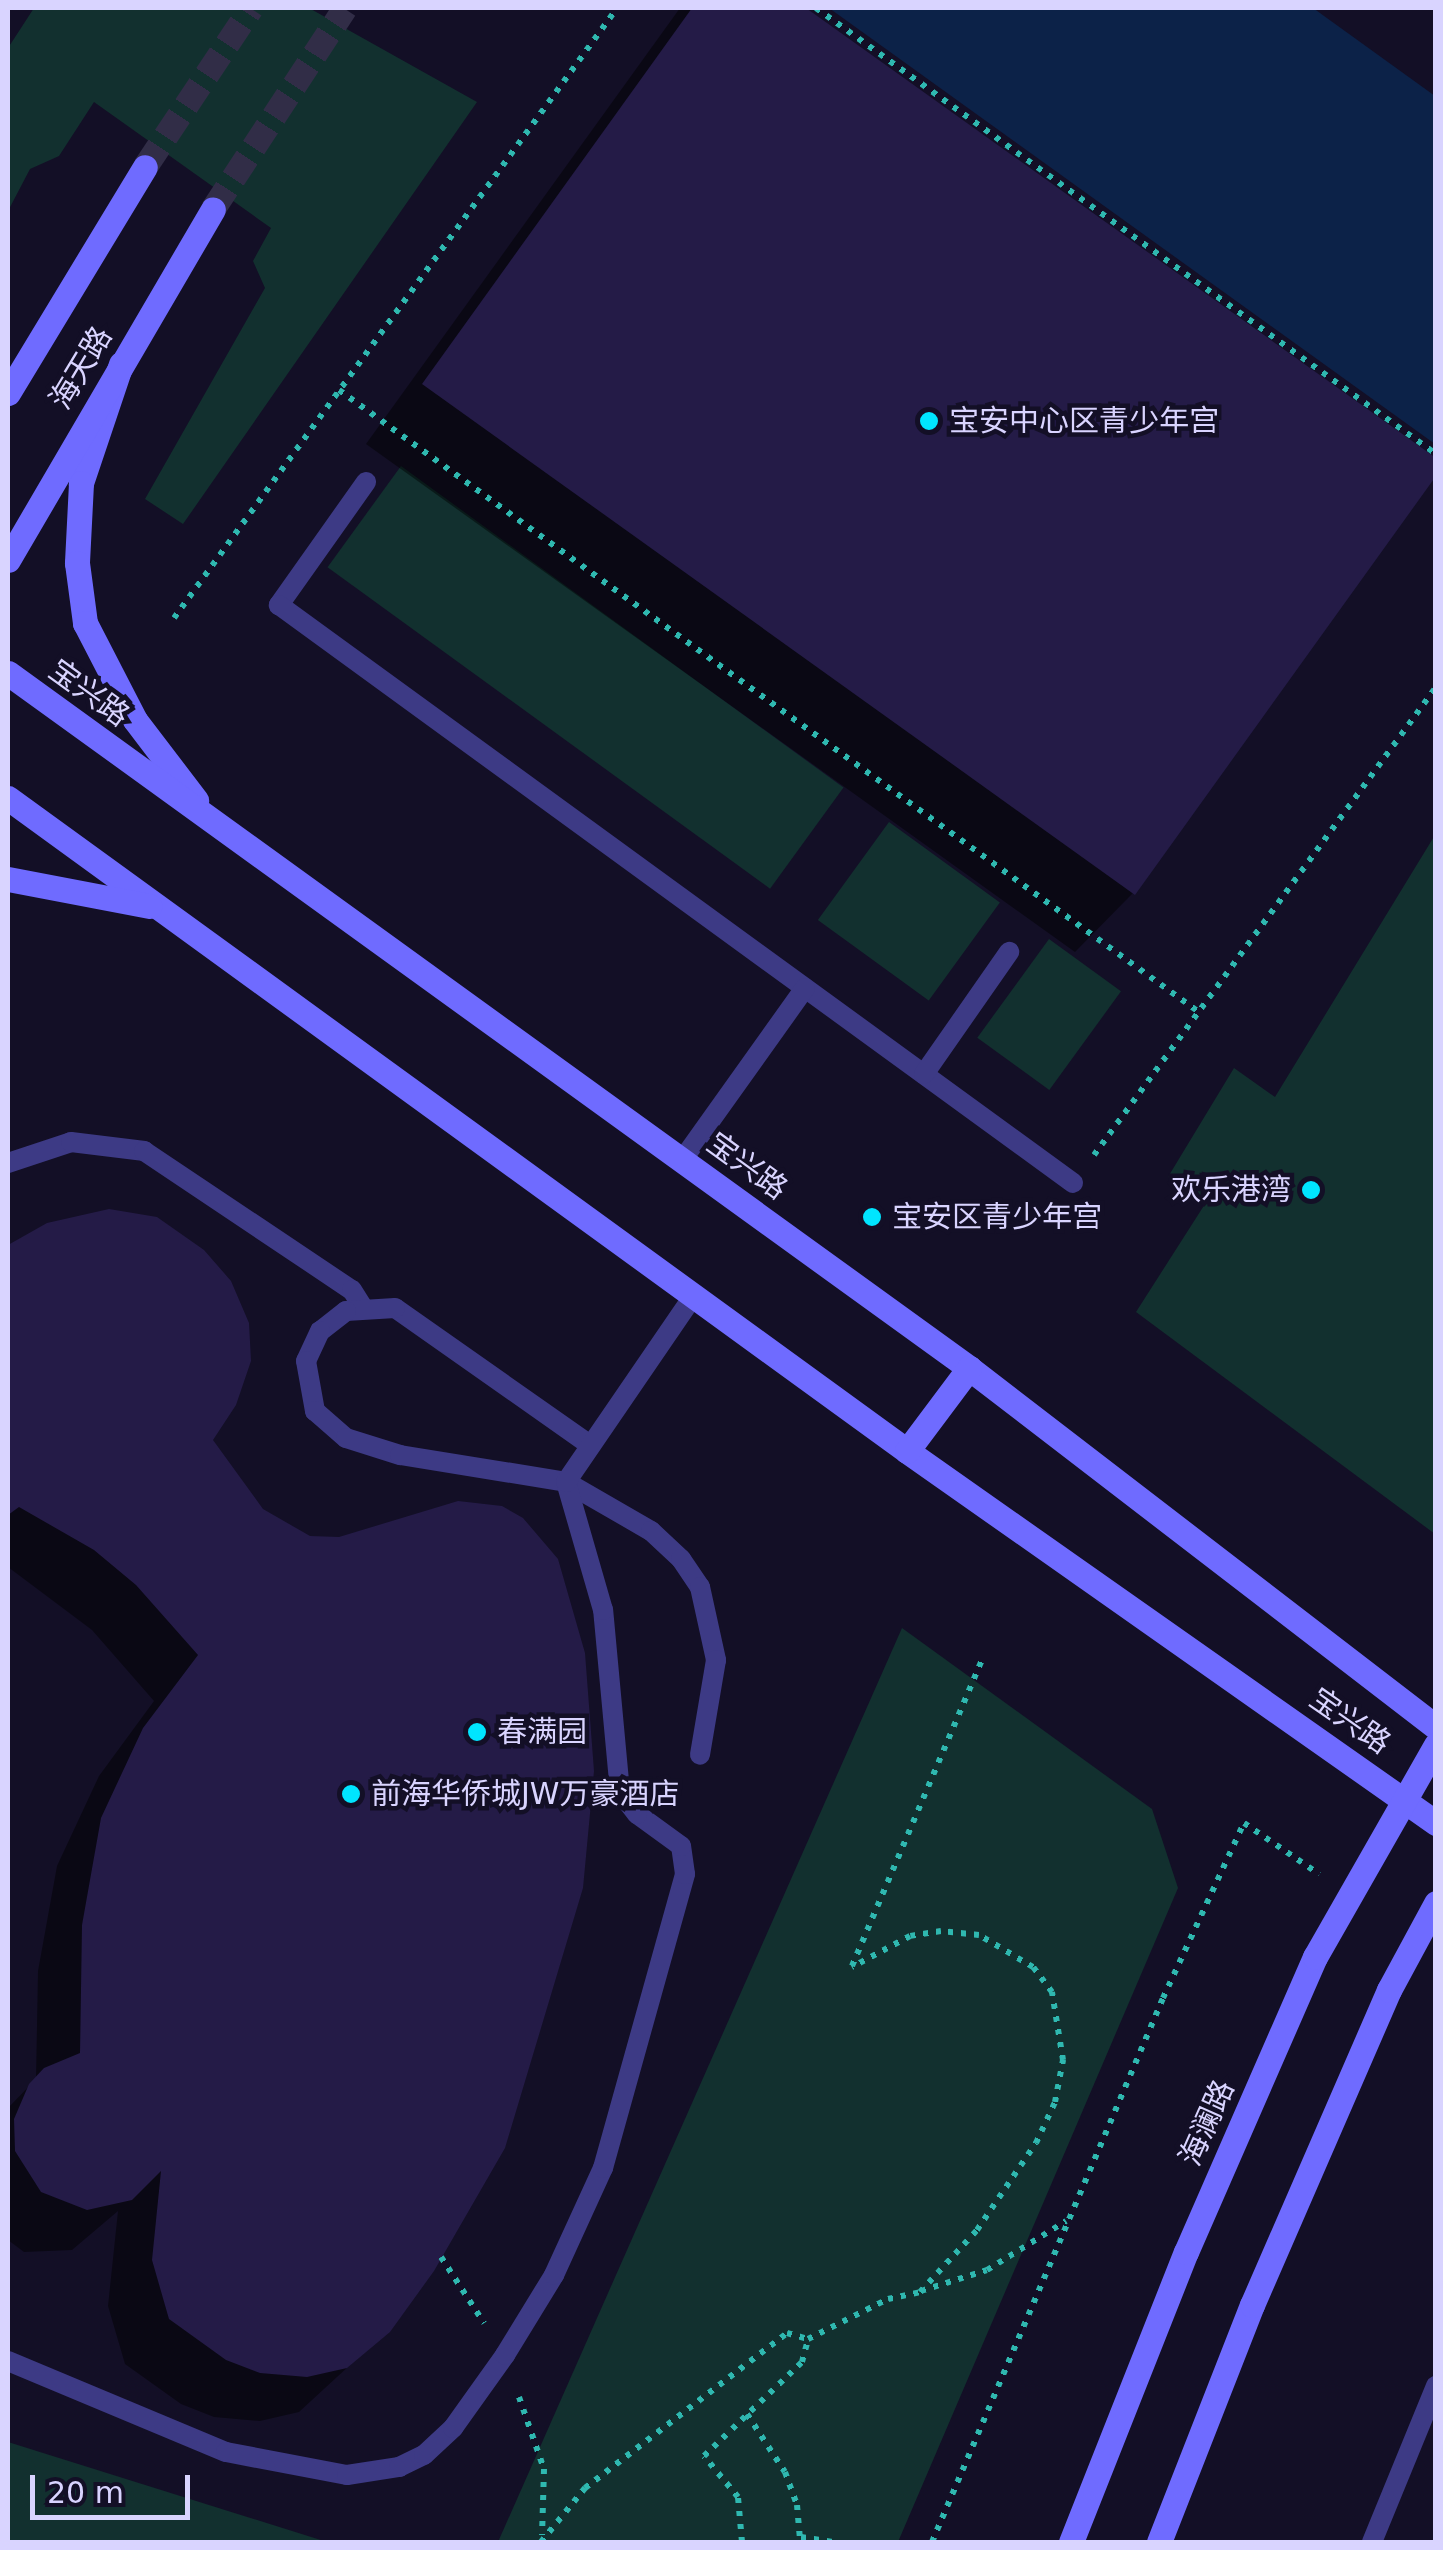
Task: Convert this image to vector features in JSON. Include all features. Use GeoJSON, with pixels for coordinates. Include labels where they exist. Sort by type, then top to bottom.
{"type":"FeatureCollection","features":[{"type":"Feature","properties":{"kind":"main road","name":"海天路"},"geometry":{"type":"LineString","coordinates":[[8,393],[145,167]]}},
{"type":"Feature","properties":{"kind":"main road","name":"海天路"},"geometry":{"type":"LineString","coordinates":[[8,560],[212,209]]}},
{"type":"Feature","properties":{"kind":"main road"},"geometry":{"type":"LineString","coordinates":[[8,360],[49,322]]}},
{"type":"Feature","properties":{"kind":"main road"},"geometry":{"type":"LineString","coordinates":[[121,364],[81,484],[77,563],[85,624],[135,720],[214,824]]}},
{"type":"Feature","properties":{"kind":"main road","name":"宝兴路"},"geometry":{"type":"LineString","coordinates":[[8,673],[969,1368],[1436,1728]]}},
{"type":"Feature","properties":{"kind":"main road","name":"宝兴路"},"geometry":{"type":"LineString","coordinates":[[8,798],[907,1451],[1436,1822]]}},
{"type":"Feature","properties":{"kind":"main road"},"geometry":{"type":"LineString","coordinates":[[8,880],[160,909]]}},
{"type":"Feature","properties":{"kind":"main road"},"geometry":{"type":"LineString","coordinates":[[907,1451],[969,1368]]}},
{"type":"Feature","properties":{"kind":"main road","name":"海澜路"},"geometry":{"type":"LineString","coordinates":[[1071,2542],[1186,2252],[1308,1974],[1401,1797],[1436,1745]]}},
{"type":"Feature","properties":{"kind":"main road"},"geometry":{"type":"LineString","coordinates":[[1159,2542],[1268,2270],[1389,1990],[1436,1903]]}},
{"type":"Feature","properties":{"kind":"lane"},"geometry":{"type":"LineString","coordinates":[[366,482],[279,605],[1073,1184]]}},
{"type":"Feature","properties":{"kind":"lane"},"geometry":{"type":"LineString","coordinates":[[924,1074],[1009,952]]}},
{"type":"Feature","properties":{"kind":"lane"},"geometry":{"type":"LineString","coordinates":[[683,1159],[805,988]]}},
{"type":"Feature","properties":{"kind":"lane"},"geometry":{"type":"LineString","coordinates":[[8,1162],[72,1142],[144,1151],[352,1290],[362,1306]]}},
{"type":"Feature","properties":{"kind":"lane"},"geometry":{"type":"LineString","coordinates":[[8,2361],[226,2452],[346,2475],[399,2467],[424,2456],[453,2428],[505,2355],[554,2275],[602,2168],[685,1874],[681,1846],[628,1806],[620,1792],[603,1610],[566,1482],[694,1295]]}},
{"type":"Feature","properties":{"kind":"lane"},"geometry":{"type":"LineString","coordinates":[[590,1446],[395,1308],[362,1306],[320,1331],[306,1361],[308,1396],[326,1424],[400,1455],[566,1482],[650,1531],[700,1586],[716,1660],[700,1755]]}},
{"type":"Feature","properties":{"kind":"lane"},"geometry":{"type":"LineString","coordinates":[[1372,2542],[1436,2386]]}},
{"type":"Feature","properties":{"kind":"path"},"geometry":{"type":"LineString","coordinates":[[174,618],[616,8]]}},
{"type":"Feature","properties":{"kind":"path"},"geometry":{"type":"LineString","coordinates":[[816,8],[1436,454]]}},
{"type":"Feature","properties":{"kind":"path"},"geometry":{"type":"LineString","coordinates":[[339,390],[1199,1012]]}},
{"type":"Feature","properties":{"kind":"path"},"geometry":{"type":"LineString","coordinates":[[1073,1184],[1436,687]]}},
{"type":"Feature","properties":{"kind":"path"},"geometry":{"type":"LineString","coordinates":[[920,2292],[1011,2184],[1055,2102],[1063,2060],[1052,1992],[1032,1967],[979,1935],[910,1936],[852,1968],[983,1658]]}},
{"type":"Feature","properties":{"kind":"path"},"geometry":{"type":"LineString","coordinates":[[932,2542],[1068,2219],[1244,1823]]}},
{"type":"Feature","properties":{"kind":"path"},"geometry":{"type":"LineString","coordinates":[[541,2542],[585,2488],[787,2333],[808,2338],[888,2299],[986,2270],[1068,2219]]}},
{"type":"Feature","properties":{"kind":"path"},"geometry":{"type":"LineString","coordinates":[[742,2542],[738,2498],[704,2456],[802,2362],[808,2338]]}},
{"type":"Feature","properties":{"kind":"path"},"geometry":{"type":"LineString","coordinates":[[747,2414],[786,2472],[801,2540],[834,2542]]}},
{"type":"Feature","properties":{"kind":"green space"},"geometry":{"type":"Polygon","coordinates":[[[34,8],[309,8],[477,102],[183,524],[145,499],[265,288],[253,261],[271,228],[94,102],[59,156],[30,169],[8,211],[8,48],[34,8]]]}},
{"type":"Feature","properties":{"kind":"green space"},"geometry":{"type":"Polygon","coordinates":[[[401,466],[844,788],[770,889],[328,567],[401,466]]]}},
{"type":"Feature","properties":{"kind":"green space"},"geometry":{"type":"Polygon","coordinates":[[[889,822],[1000,903],[929,1000],[818,920],[889,822]]]}},
{"type":"Feature","properties":{"kind":"green space","name":"欢乐港湾"},"geometry":{"type":"Polygon","coordinates":[[[1435,835],[1435,1534],[1136,1312],[1205,1204],[1168,1177],[1234,1068],[1275,1097],[1435,835]]]}},
{"type":"Feature","properties":{"kind":"green space"},"geometry":{"type":"Polygon","coordinates":[[[1049,939],[1121,991],[1049,1090],[977,1038],[1049,939]]]}},
{"type":"Feature","properties":{"kind":"green space"},"geometry":{"type":"Polygon","coordinates":[[[902,1628],[1152,1809],[1178,1888],[898,2542],[498,2542],[902,1628]]]}},
{"type":"Feature","properties":{"kind":"green space"},"geometry":{"type":"Polygon","coordinates":[[[8,2442],[327,2542],[8,2542],[8,2442]]]}},
{"type":"Feature","properties":{"kind":"water"},"geometry":{"type":"Polygon","coordinates":[[[829,8],[1313,8],[1435,96],[1435,444],[829,8]]]}},
{"type":"Feature","properties":{"kind":"building","name":"宝安中心区青少年宫"},"geometry":{"type":"Polygon","coordinates":[[[692,8],[806,8],[1436,458],[1436,476],[1135,895],[422,384],[692,8]]]}},
{"type":"Feature","properties":{"kind":"building","name":"前海华侨城JW万豪酒店"},"geometry":{"type":"Polygon","coordinates":[[[109,1209],[157,1217],[204,1250],[231,1281],[249,1323],[251,1361],[236,1405],[213,1440],[263,1509],[310,1536],[339,1537],[458,1501],[502,1506],[523,1518],[558,1559],[585,1653],[594,1771],[583,1888],[505,2148],[434,2271],[390,2332],[347,2368],[307,2377],[260,2373],[226,2360],[169,2319],[152,2260],[161,2171],[132,2200],[87,2210],[41,2192],[15,2151],[14,2119],[29,2084],[44,2068],[80,2053],[82,1925],[101,1818],[143,1728],[198,1655],[136,1585],[94,1550],[19,1507],[8,1515],[8,1245],[47,1223],[109,1209]]]}},
{"type":"Feature","properties":{"kind":"tunnel"},"geometry":{"type":"LineString","coordinates":[[145,167],[251,8]]}},
{"type":"Feature","properties":{"kind":"tunnel"},"geometry":{"type":"LineString","coordinates":[[213,209],[345,8]]}},
{"type":"Feature","properties":{"kind":"place","name":"宝安中心区青少年宫"},"geometry":{"type":"Point","coordinates":[929,421]}},
{"type":"Feature","properties":{"kind":"place","name":"欢乐港湾"},"geometry":{"type":"Point","coordinates":[1311,1190]}},
{"type":"Feature","properties":{"kind":"place","name":"宝安区青少年宫"},"geometry":{"type":"Point","coordinates":[872,1217]}},
{"type":"Feature","properties":{"kind":"place","name":"春满园"},"geometry":{"type":"Point","coordinates":[477,1732]}},
{"type":"Feature","properties":{"kind":"place","name":"前海华侨城JW万豪酒店"},"geometry":{"type":"Point","coordinates":[351,1794]}}]}
